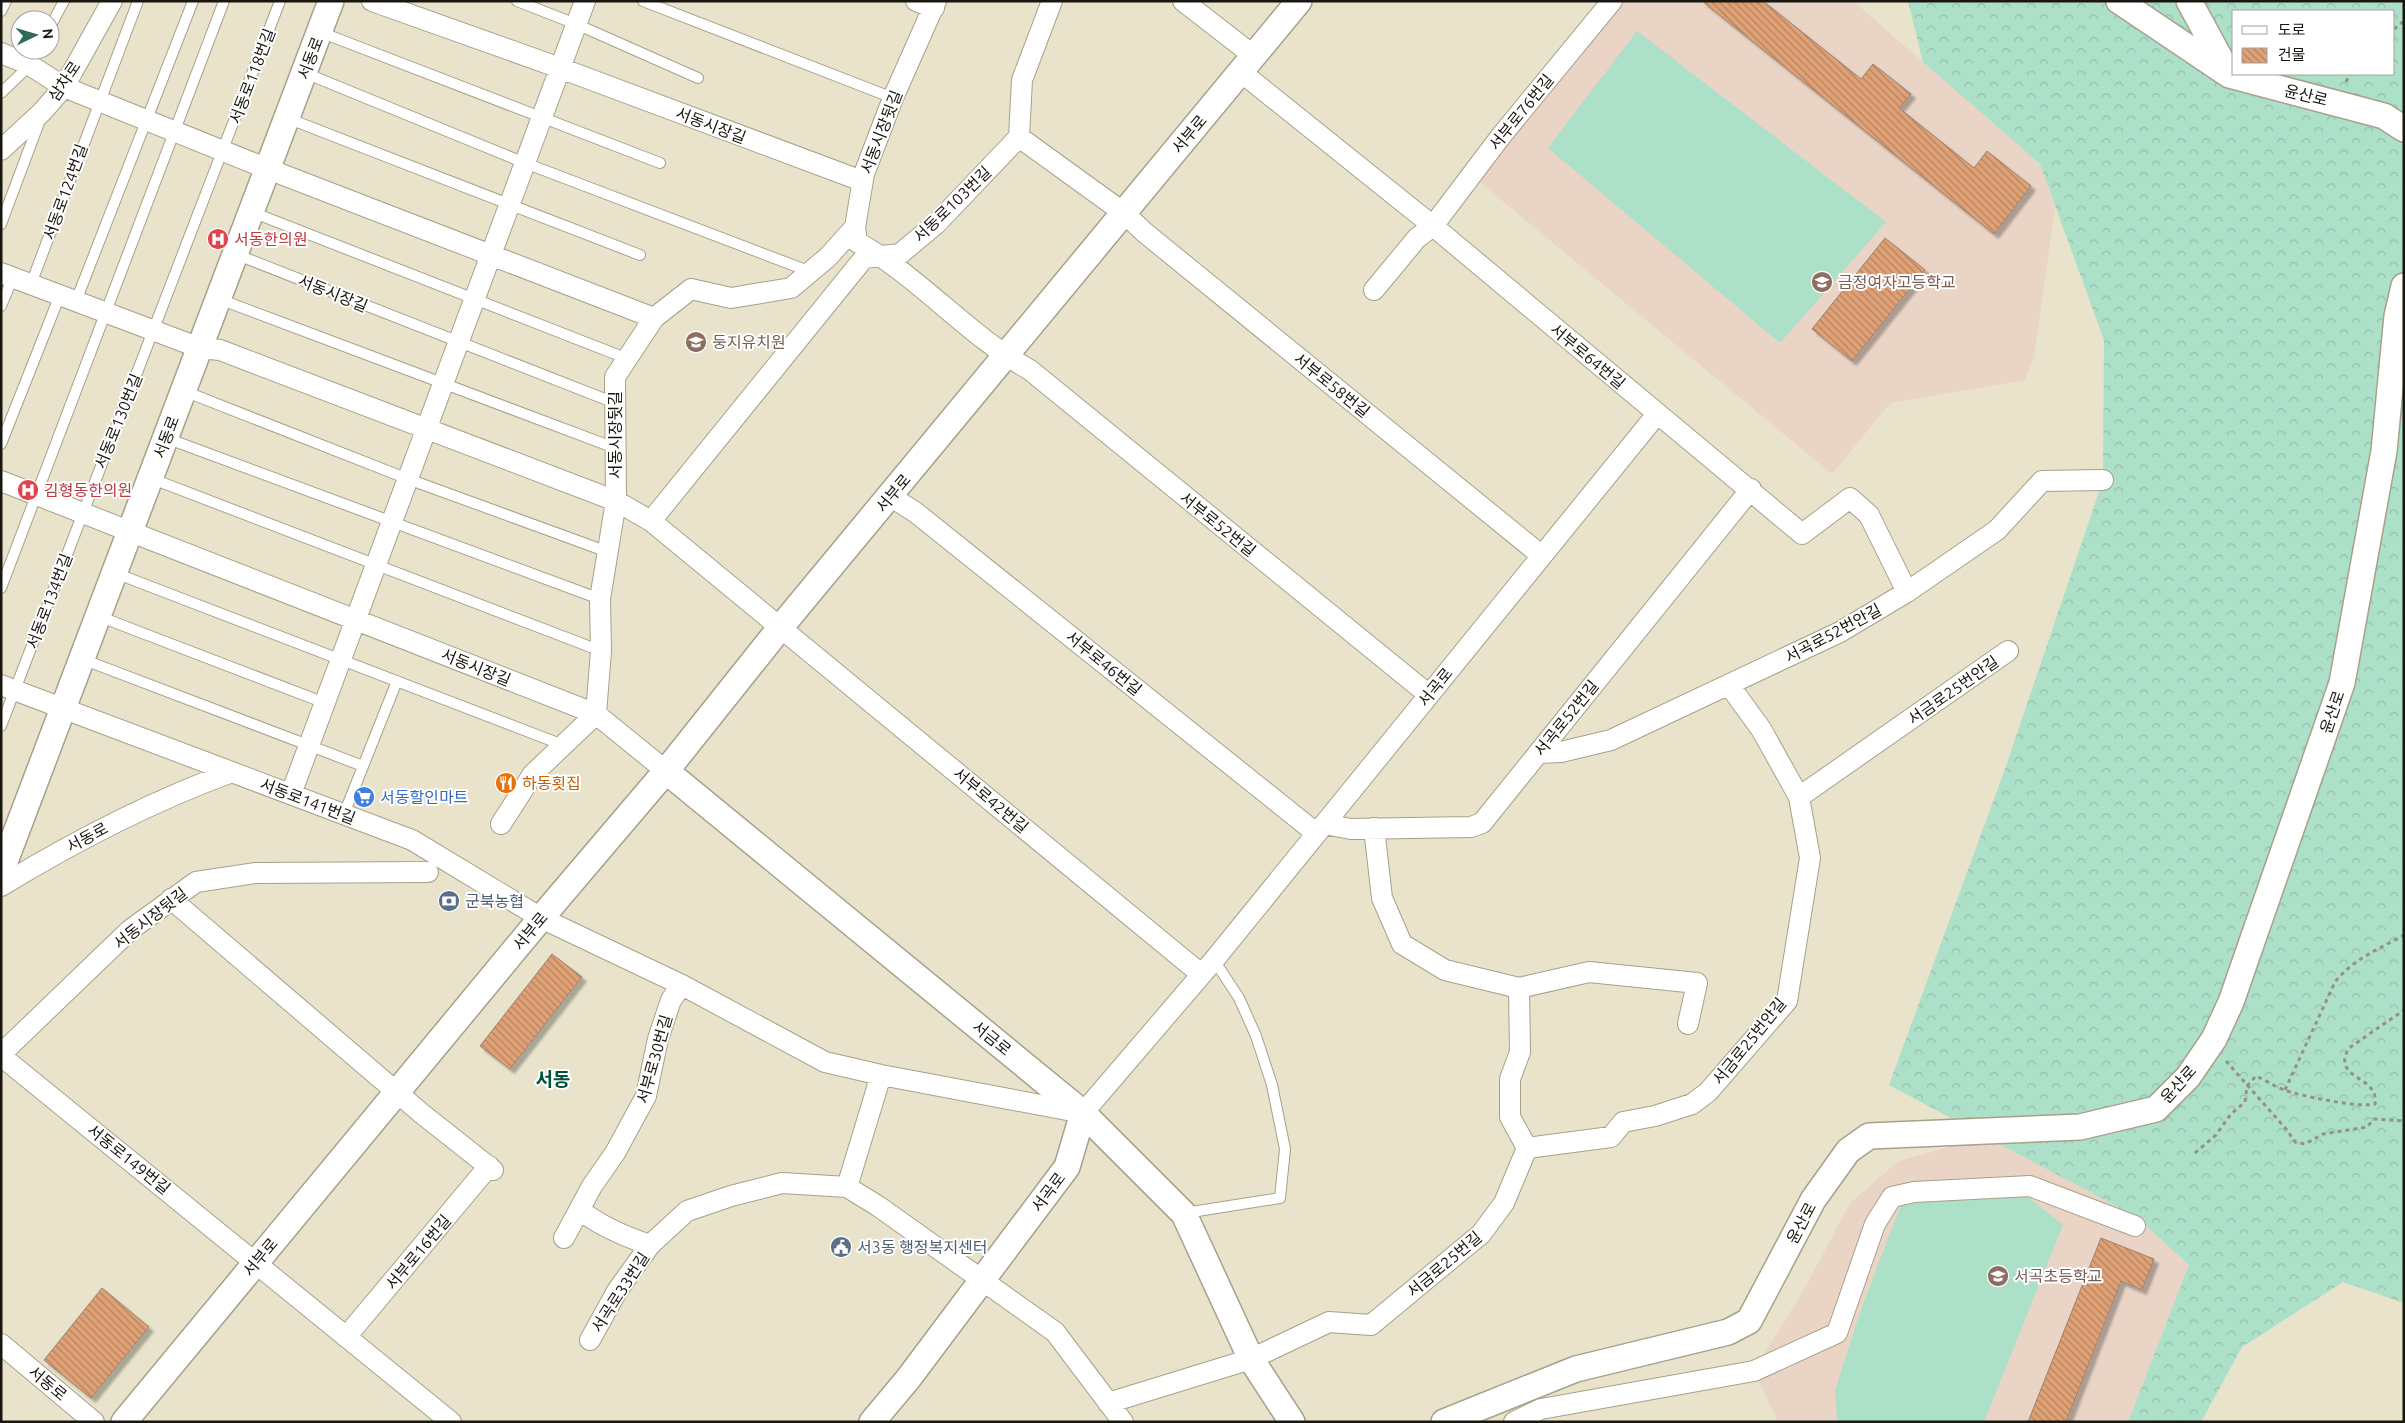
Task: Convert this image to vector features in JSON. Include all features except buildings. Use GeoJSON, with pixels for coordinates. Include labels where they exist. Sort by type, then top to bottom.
{"type":"FeatureCollection","features":[{"type":"Feature","properties":{"kind":"street","name":"삼차로"},"geometry":{"type":"LineString","coordinates":[[1,150],[42,112],[64,87],[112,1]]}},
{"type":"Feature","properties":{"kind":"street","name":"서동로"},"geometry":{"type":"LineString","coordinates":[[1,872],[331,1]]}},
{"type":"Feature","properties":{"kind":"street","name":"서동시장길"},"geometry":{"type":"LineString","coordinates":[[372,1],[560,68],[862,181]]}},
{"type":"Feature","properties":{"kind":"street"},"geometry":{"type":"LineString","coordinates":[[291,794],[585,1]]}},
{"type":"Feature","properties":{"kind":"street"},"geometry":{"type":"LineString","coordinates":[[1052,1],[1022,80],[1019,137],[1124,213]]}},
{"type":"Feature","properties":{"kind":"street"},"geometry":{"type":"LineString","coordinates":[[1183,1],[1247,64]]}},
{"type":"Feature","properties":{"kind":"street","name":"서부로"},"geometry":{"type":"LineString","coordinates":[[124,1422],[541,918],[666,771],[780,628],[1299,1]]}},
{"type":"Feature","properties":{"kind":"street","name":"서부로76번길"},"geometry":{"type":"LineString","coordinates":[[1374,290],[1417,238],[1433,226],[1501,136],[1612,1]]}},
{"type":"Feature","properties":{"kind":"street","name":"윤산로"},"geometry":{"type":"LineString","coordinates":[[2119,1],[2229,75],[2384,116],[2404,129]]}},
{"type":"Feature","properties":{"kind":"street"},"geometry":{"type":"LineString","coordinates":[[2189,1],[2229,75]]}},
{"type":"Feature","properties":{"kind":"street","name":"서동시장뒷길"},"geometry":{"type":"LineString","coordinates":[[596,714],[601,651],[600,599],[616,501],[615,377],[654,318],[691,289],[731,298],[791,288],[828,257],[855,227],[862,181],[929,4]]}},
{"type":"Feature","properties":{"kind":"street"},"geometry":{"type":"LineString","coordinates":[[36,60],[64,87],[268,169],[654,318]]}},
{"type":"Feature","properties":{"kind":"street","name":"서부로64번길"},"geometry":{"type":"LineString","coordinates":[[1247,64],[1433,226],[1657,414],[1751,489],[1764,503],[1802,534],[1850,498],[1869,515],[1907,592]]}},
{"type":"Feature","properties":{"kind":"street","name":"서동로103번길"},"geometry":{"type":"LineString","coordinates":[[651,521],[864,258],[900,254],[937,223],[1019,137]]}},
{"type":"Feature","properties":{"kind":"street","name":"서부로58번길"},"geometry":{"type":"LineString","coordinates":[[1124,213],[1144,232],[1542,556]]}},
{"type":"Feature","properties":{"kind":"street"},"geometry":{"type":"LineString","coordinates":[[855,227],[857,242],[882,256],[1005,357]]}},
{"type":"Feature","properties":{"kind":"street"},"geometry":{"type":"LineString","coordinates":[[15,278],[200,348],[220,350],[616,501],[651,521],[780,628]]}},
{"type":"Feature","properties":{"kind":"street","name":"윤산로"},"geometry":{"type":"LineString","coordinates":[[1444,1422],[1576,1369],[1728,1332],[1750,1321],[1813,1200],[1848,1151],[1869,1136],[2080,1127],[2156,1109],[2188,1077],[2210,1045],[2231,1002],[2342,683],[2384,451],[2397,316],[2404,286]]}},
{"type":"Feature","properties":{"kind":"street","name":"서부로52번길"},"geometry":{"type":"LineString","coordinates":[[1005,357],[1030,370],[1428,695]]}},
{"type":"Feature","properties":{"kind":"street","name":"서곡로"},"geometry":{"type":"LineString","coordinates":[[872,1422],[908,1379],[1066,1167],[1083,1112],[1208,967],[1657,414]]}},
{"type":"Feature","properties":{"kind":"street","name":"서곡로52번안길"},"geometry":{"type":"LineString","coordinates":[[1538,753],[1561,752],[1611,740],[1840,632],[1907,592],[1997,530],[2042,481],[2103,480]]}},
{"type":"Feature","properties":{"kind":"street"},"geometry":{"type":"LineString","coordinates":[[1,482],[131,531]]}},
{"type":"Feature","properties":{"kind":"street","name":"서곡로52번길"},"geometry":{"type":"LineString","coordinates":[[1320,828],[1471,827],[1482,823],[1751,489]]}},
{"type":"Feature","properties":{"kind":"street","name":"서부로46번길"},"geometry":{"type":"LineString","coordinates":[[890,496],[915,512],[1320,828]]}},
{"type":"Feature","properties":{"kind":"street","name":"서동시장길"},"geometry":{"type":"LineString","coordinates":[[131,531],[596,714]]}},
{"type":"Feature","properties":{"kind":"street","name":"서부로42번길"},"geometry":{"type":"LineString","coordinates":[[780,628],[1208,967]]}},
{"type":"Feature","properties":{"kind":"street","name":"서금로25번안길"},"geometry":{"type":"LineString","coordinates":[[1800,797],[2008,652]]}},
{"type":"Feature","properties":{"kind":"street","name":"서금로25번안길"},"geometry":{"type":"LineString","coordinates":[[1527,1148],[1611,1137],[1623,1122],[1655,1116],[1692,1104],[1708,1092],[1787,1001],[1810,858],[1800,797],[1761,729],[1729,685]]}},
{"type":"Feature","properties":{"kind":"street","name":"서동로141번길"},"geometry":{"type":"LineString","coordinates":[[8,687],[412,840],[541,918]]}},
{"type":"Feature","properties":{"kind":"street"},"geometry":{"type":"LineString","coordinates":[[501,824],[533,774],[596,714],[666,771]]}},
{"type":"Feature","properties":{"kind":"street","name":"서금로"},"geometry":{"type":"LineString","coordinates":[[666,771],[1083,1112],[1184,1214],[1251,1359],[1292,1422]]}},
{"type":"Feature","properties":{"kind":"street","name":"서동로"},"geometry":{"type":"LineString","coordinates":[[1,886],[60,850],[132,813],[182,790],[232,772]]}},
{"type":"Feature","properties":{"kind":"street"},"geometry":{"type":"LineString","coordinates":[[1374,828],[1382,898],[1402,944],[1445,970],[1518,988],[1589,972],[1697,983],[1688,1024]]}},
{"type":"Feature","properties":{"kind":"street","name":"서동시장뒷길"},"geometry":{"type":"LineString","coordinates":[[1,1055],[130,930],[196,882],[256,873],[428,872]]}},
{"type":"Feature","properties":{"kind":"street"},"geometry":{"type":"LineString","coordinates":[[171,899],[397,1092]]}},
{"type":"Feature","properties":{"kind":"street"},"geometry":{"type":"LineString","coordinates":[[541,918],[682,985],[826,1062],[881,1075],[1083,1112]]}},
{"type":"Feature","properties":{"kind":"street","name":"서부로30번길"},"geometry":{"type":"LineString","coordinates":[[580,1210],[592,1186],[615,1153],[646,1096],[658,1039],[671,1000],[682,985]]}},
{"type":"Feature","properties":{"kind":"street"},"geometry":{"type":"LineString","coordinates":[[1518,988],[1520,1052],[1510,1079],[1510,1117],[1527,1148]]}},
{"type":"Feature","properties":{"kind":"street","name":"서동로149번길"},"geometry":{"type":"LineString","coordinates":[[1,1055],[256,1262]]}},
{"type":"Feature","properties":{"kind":"street"},"geometry":{"type":"LineString","coordinates":[[847,1187],[881,1075]]}},
{"type":"Feature","properties":{"kind":"street","name":"서부로16번길"},"geometry":{"type":"LineString","coordinates":[[346,1336],[491,1168],[397,1092]]}},
{"type":"Feature","properties":{"kind":"street","name":"서금로25번길"},"geometry":{"type":"LineString","coordinates":[[1251,1359],[1328,1322],[1371,1325],[1481,1234],[1504,1204],[1527,1148]]}},
{"type":"Feature","properties":{"kind":"street","name":"서곡로33번길"},"geometry":{"type":"LineString","coordinates":[[590,1340],[617,1291],[650,1245],[687,1212],[731,1196],[782,1184],[847,1187],[878,1206],[1056,1332],[1123,1422]]}},
{"type":"Feature","properties":{"kind":"street"},"geometry":{"type":"LineString","coordinates":[[1514,1422],[1541,1410],[1754,1371],[1837,1333],[1874,1224],[1892,1197],[1914,1192],[2030,1186],[2135,1226]]}},
{"type":"Feature","properties":{"kind":"street"},"geometry":{"type":"LineString","coordinates":[[564,1238],[580,1210]]}},
{"type":"Feature","properties":{"kind":"street","name":"서곡로33번길"},"geometry":{"type":"LineString","coordinates":[[580,1210],[591,1219],[634,1240],[650,1245]]}},
{"type":"Feature","properties":{"kind":"street"},"geometry":{"type":"LineString","coordinates":[[256,1262],[451,1422]]}},
{"type":"Feature","properties":{"kind":"street","name":"서동로"},"geometry":{"type":"LineString","coordinates":[[1,1344],[94,1422]]}},
{"type":"Feature","properties":{"kind":"street"},"geometry":{"type":"LineString","coordinates":[[1108,1403],[1251,1359]]}},
{"type":"Feature","properties":{"kind":"lane"},"geometry":{"type":"LineString","coordinates":[[1,11],[6,1]]}},
{"type":"Feature","properties":{"kind":"lane","name":"서동로124번길"},"geometry":{"type":"LineString","coordinates":[[15,278],[99,101],[138,1]]}},
{"type":"Feature","properties":{"kind":"lane"},"geometry":{"type":"LineString","coordinates":[[1,444],[68,298],[146,120],[193,1]]}},
{"type":"Feature","properties":{"kind":"lane"},"geometry":{"type":"LineString","coordinates":[[1,588],[224,1]]}},
{"type":"Feature","properties":{"kind":"lane","name":"서동로118번길"},"geometry":{"type":"LineString","coordinates":[[223,151],[280,1]]}},
{"type":"Feature","properties":{"kind":"lane"},"geometry":{"type":"LineString","coordinates":[[517,1],[576,24],[698,78]]}},
{"type":"Feature","properties":{"kind":"lane"},"geometry":{"type":"LineString","coordinates":[[643,1],[894,98]]}},
{"type":"Feature","properties":{"kind":"lane"},"geometry":{"type":"LineString","coordinates":[[320,32],[660,163]]}},
{"type":"Feature","properties":{"kind":"lane"},"geometry":{"type":"LineString","coordinates":[[1,93],[32,60]]}},
{"type":"Feature","properties":{"kind":"lane"},"geometry":{"type":"LineString","coordinates":[[304,73],[525,162],[811,272]]}},
{"type":"Feature","properties":{"kind":"lane"},"geometry":{"type":"LineString","coordinates":[[1,224],[42,112]]}},
{"type":"Feature","properties":{"kind":"lane"},"geometry":{"type":"LineString","coordinates":[[287,118],[640,255]]}},
{"type":"Feature","properties":{"kind":"lane"},"geometry":{"type":"LineString","coordinates":[[154,330],[223,151]]}},
{"type":"Feature","properties":{"kind":"lane"},"geometry":{"type":"LineString","coordinates":[[252,212],[628,359]]}},
{"type":"Feature","properties":{"kind":"lane","name":"서동시장길"},"geometry":{"type":"LineString","coordinates":[[235,254],[615,403]]}},
{"type":"Feature","properties":{"kind":"lane"},"geometry":{"type":"LineString","coordinates":[[1,306],[15,278]]}},
{"type":"Feature","properties":{"kind":"lane"},"geometry":{"type":"LineString","coordinates":[[219,299],[615,448]]}},
{"type":"Feature","properties":{"kind":"lane","name":"서동로130번길"},"geometry":{"type":"LineString","coordinates":[[82,512],[154,330]]}},
{"type":"Feature","properties":{"kind":"lane"},"geometry":{"type":"LineString","coordinates":[[184,391],[408,479],[608,552]]}},
{"type":"Feature","properties":{"kind":"lane"},"geometry":{"type":"LineString","coordinates":[[166,438],[600,599]]}},
{"type":"Feature","properties":{"kind":"lane"},"geometry":{"type":"LineString","coordinates":[[150,478],[377,563],[601,651]]}},
{"type":"Feature","properties":{"kind":"lane","name":"서동로134번길"},"geometry":{"type":"LineString","coordinates":[[1,726],[8,687],[82,512]]}},
{"type":"Feature","properties":{"kind":"lane"},"geometry":{"type":"LineString","coordinates":[[115,573],[563,744]]}},
{"type":"Feature","properties":{"kind":"lane"},"geometry":{"type":"LineString","coordinates":[[98,616],[325,703]]}},
{"type":"Feature","properties":{"kind":"lane"},"geometry":{"type":"LineString","coordinates":[[82,659],[363,766]]}},
{"type":"Feature","properties":{"kind":"lane"},"geometry":{"type":"LineString","coordinates":[[344,814],[397,681]]}},
{"type":"Feature","properties":{"kind":"lane"},"geometry":{"type":"LineString","coordinates":[[1184,1214],[1280,1198],[1284,1149],[1272,1085],[1256,1036],[1239,998],[1208,967]]}},
{"type":"Feature","properties":{"kind":"path"},"geometry":{"type":"LineString","coordinates":[[2285,1090],[2336,982],[2344,971],[2355,962],[2404,935]]}},
{"type":"Feature","properties":{"kind":"path"},"geometry":{"type":"LineString","coordinates":[[2195,1153],[2216,1135],[2230,1114],[2245,1102],[2247,1086],[2256,1076],[2285,1090],[2353,1105],[2366,1106],[2375,1104],[2376,1097],[2372,1088],[2348,1070],[2343,1064],[2343,1058],[2349,1048],[2356,1042],[2404,1010]]}},
{"type":"Feature","properties":{"kind":"path"},"geometry":{"type":"LineString","coordinates":[[2210,1045],[2231,1065],[2247,1086],[2287,1130],[2295,1142],[2305,1144],[2323,1134],[2367,1127],[2374,1119],[2404,1121]]}},
{"type":"Feature","properties":{"kind":"shaded area","name":"금정여자고등학교"},"geometry":{"type":"Polygon","coordinates":[[[1613,1],[1853,1],[2040,164],[2055,207],[2034,357],[2025,380],[1890,403],[1832,474],[1471,175],[1613,1]]]}},
{"type":"Feature","properties":{"kind":"shaded area","name":"서곡초등학교"},"geometry":{"type":"Polygon","coordinates":[[[1986,1136],[2135,1216],[2189,1265],[2128,1422],[1778,1422],[1754,1371],[1806,1286],[1850,1203],[1899,1161],[1986,1136]]]}},
{"type":"Feature","properties":{"kind":"green space"},"geometry":{"type":"Polygon","coordinates":[[[1908,1],[2404,1],[2404,1303],[2343,1282],[2242,1347],[2201,1422],[2128,1422],[2189,1265],[2135,1216],[1889,1085],[2005,769],[2103,480],[2104,340],[2040,164],[1923,62],[1908,1]]]}},
{"type":"Feature","properties":{"kind":"green space"},"geometry":{"type":"Polygon","coordinates":[[[1637,31],[1886,222],[1780,343],[1548,148],[1637,31]]]}},
{"type":"Feature","properties":{"kind":"green space"},"geometry":{"type":"Polygon","coordinates":[[[2027,1196],[2063,1225],[1984,1422],[1837,1422],[1835,1391],[1860,1312],[1901,1205],[1954,1197],[2027,1196]]]}},
{"type":"Feature","properties":{"kind":"place","name":"서동한의원"},"geometry":{"type":"Point","coordinates":[218,239]}},
{"type":"Feature","properties":{"kind":"place","name":"금정여자고등학교"},"geometry":{"type":"Point","coordinates":[1822,282]}},
{"type":"Feature","properties":{"kind":"place","name":"둥지유치원"},"geometry":{"type":"Point","coordinates":[696,342]}},
{"type":"Feature","properties":{"kind":"place","name":"김형동한의원"},"geometry":{"type":"Point","coordinates":[28,490]}},
{"type":"Feature","properties":{"kind":"place","name":"하동횟집"},"geometry":{"type":"Point","coordinates":[506,783]}},
{"type":"Feature","properties":{"kind":"place","name":"서동할인마트"},"geometry":{"type":"Point","coordinates":[364,797]}},
{"type":"Feature","properties":{"kind":"place","name":"군북농협"},"geometry":{"type":"Point","coordinates":[449,901]}},
{"type":"Feature","properties":{"kind":"place","name":"서3동 행정복지센터"},"geometry":{"type":"Point","coordinates":[841,1247]}},
{"type":"Feature","properties":{"kind":"place","name":"서곡초등학교"},"geometry":{"type":"Point","coordinates":[1998,1276]}},
{"type":"Feature","properties":{"kind":"district","name":"서동"},"geometry":{"type":"Point","coordinates":[553,1079]}}]}
